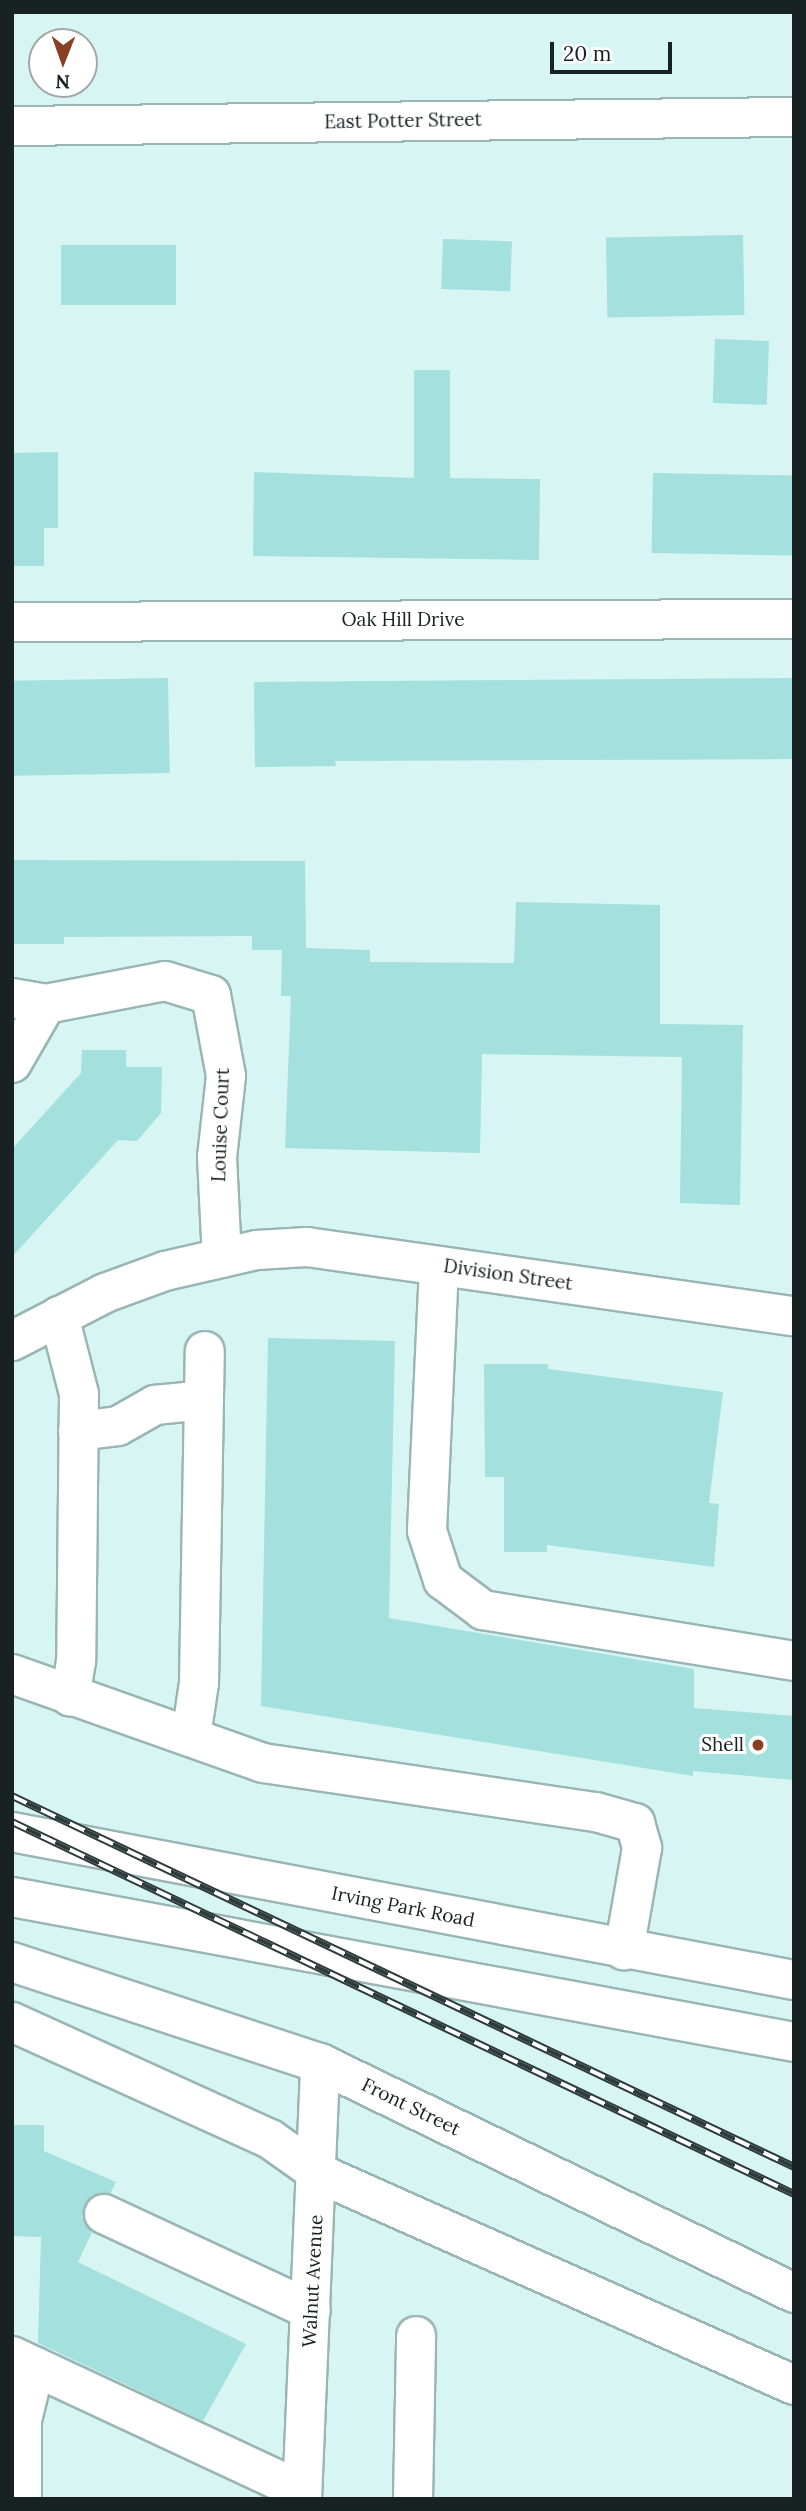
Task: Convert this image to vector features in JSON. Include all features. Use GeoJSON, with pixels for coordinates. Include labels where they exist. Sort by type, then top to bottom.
{"type":"FeatureCollection","features":[{"type":"Feature","properties":{"kind":"street","name":"East Potter Street"},"geometry":{"type":"LineString","coordinates":[[12,126],[794,117]]}},
{"type":"Feature","properties":{"kind":"street","name":"Oak Hill Drive"},"geometry":{"type":"LineString","coordinates":[[12,622],[794,618]]}},
{"type":"Feature","properties":{"kind":"street","name":"Louise Court"},"geometry":{"type":"LineString","coordinates":[[12,1063],[29,1001],[165,981],[211,995],[226,1076],[217,1157],[222,1258]]}},
{"type":"Feature","properties":{"kind":"street","name":"Division Street"},"geometry":{"type":"LineString","coordinates":[[12,1341],[153,1275],[222,1258],[307,1247],[794,1316]]}},
{"type":"Feature","properties":{"kind":"street"},"geometry":{"type":"LineString","coordinates":[[439,1266],[427,1531],[443,1580],[484,1610],[794,1661]]}},
{"type":"Feature","properties":{"kind":"street"},"geometry":{"type":"LineString","coordinates":[[59,1317],[79,1394],[76,1661],[70,1697]]}},
{"type":"Feature","properties":{"kind":"street"},"geometry":{"type":"LineString","coordinates":[[191,1736],[199,1683],[205,1351]]}},
{"type":"Feature","properties":{"kind":"street"},"geometry":{"type":"LineString","coordinates":[[78,1431],[118,1426],[155,1405],[204,1400]]}},
{"type":"Feature","properties":{"kind":"street"},"geometry":{"type":"LineString","coordinates":[[12,1674],[70,1697],[191,1736],[263,1763],[596,1812],[635,1823],[642,1848],[624,1950]]}},
{"type":"Feature","properties":{"kind":"street","name":"Irving Park Road"},"geometry":{"type":"LineString","coordinates":[[12,1832],[624,1950],[794,1980]]}},
{"type":"Feature","properties":{"kind":"street"},"geometry":{"type":"LineString","coordinates":[[12,1897],[794,2042]]}},
{"type":"Feature","properties":{"kind":"street","name":"Front Street"},"geometry":{"type":"LineString","coordinates":[[12,1962],[320,2063],[794,2293]]}},
{"type":"Feature","properties":{"kind":"street"},"geometry":{"type":"LineString","coordinates":[[12,2022],[270,2139],[318,2173],[794,2385]]}},
{"type":"Feature","properties":{"kind":"street","name":"Walnut Avenue"},"geometry":{"type":"LineString","coordinates":[[302,2495],[318,2173],[320,2063]]}},
{"type":"Feature","properties":{"kind":"street"},"geometry":{"type":"LineString","coordinates":[[104,2214],[311,2310]]}},
{"type":"Feature","properties":{"kind":"street"},"geometry":{"type":"LineString","coordinates":[[413,2499],[416,2336]]}},
{"type":"Feature","properties":{"kind":"street"},"geometry":{"type":"LineString","coordinates":[[22,2499],[24,2362],[302,2495]]}},
{"type":"Feature","properties":{"kind":"building"},"geometry":{"type":"Polygon","coordinates":[[[743,235],[744,315],[607,317],[606,237],[743,235]]]}},
{"type":"Feature","properties":{"kind":"building"},"geometry":{"type":"Polygon","coordinates":[[[443,239],[512,241],[510,291],[441,289],[443,239]]]}},
{"type":"Feature","properties":{"kind":"building"},"geometry":{"type":"Polygon","coordinates":[[[61,245],[176,245],[176,305],[61,305],[61,245]]]}},
{"type":"Feature","properties":{"kind":"building"},"geometry":{"type":"Polygon","coordinates":[[[715,339],[769,341],[767,405],[713,403],[715,339]]]}},
{"type":"Feature","properties":{"kind":"building"},"geometry":{"type":"Polygon","coordinates":[[[414,370],[450,370],[450,478],[540,479],[539,560],[253,556],[254,472],[414,478],[414,370]]]}},
{"type":"Feature","properties":{"kind":"building"},"geometry":{"type":"Polygon","coordinates":[[[58,452],[58,528],[44,528],[44,566],[12,566],[12,453],[58,452]]]}},
{"type":"Feature","properties":{"kind":"building"},"geometry":{"type":"Polygon","coordinates":[[[653,473],[794,475],[793,555],[652,553],[653,473]]]}},
{"type":"Feature","properties":{"kind":"building"},"geometry":{"type":"Polygon","coordinates":[[[168,678],[170,773],[14,776],[12,681],[168,678]]]}},
{"type":"Feature","properties":{"kind":"building"},"geometry":{"type":"Polygon","coordinates":[[[794,678],[794,759],[335,761],[336,766],[255,767],[254,682],[794,678]]]}},
{"type":"Feature","properties":{"kind":"building"},"geometry":{"type":"Polygon","coordinates":[[[12,860],[305,861],[306,948],[370,950],[370,962],[514,963],[516,902],[660,905],[660,1024],[743,1025],[740,1205],[680,1203],[682,1057],[482,1054],[480,1153],[285,1148],[291,996],[281,996],[282,950],[252,950],[252,936],[64,937],[64,944],[12,944],[12,860]]]}},
{"type":"Feature","properties":{"kind":"building"},"geometry":{"type":"Polygon","coordinates":[[[82,1050],[126,1050],[126,1067],[162,1067],[161,1113],[137,1141],[118,1140],[12,1257],[12,1149],[81,1073],[82,1050]]]}},
{"type":"Feature","properties":{"kind":"building"},"geometry":{"type":"Polygon","coordinates":[[[268,1338],[395,1341],[389,1618],[694,1669],[694,1708],[794,1716],[794,1780],[693,1771],[693,1776],[261,1706],[268,1338]]]}},
{"type":"Feature","properties":{"kind":"building"},"geometry":{"type":"Polygon","coordinates":[[[484,1364],[548,1364],[548,1369],[723,1392],[709,1503],[719,1504],[714,1567],[547,1545],[547,1552],[504,1552],[504,1477],[485,1477],[484,1364]]]}},
{"type":"Feature","properties":{"kind":"building"},"geometry":{"type":"Polygon","coordinates":[[[12,2125],[44,2125],[44,2151],[116,2182],[110,2194],[92,2196],[85,2204],[82,2217],[92,2232],[78,2262],[246,2344],[203,2421],[38,2343],[41,2237],[12,2236],[12,2125]]]}},
{"type":"Feature","properties":{"kind":"railway"},"geometry":{"type":"LineString","coordinates":[[12,1796],[794,2167]]}},
{"type":"Feature","properties":{"kind":"railway"},"geometry":{"type":"LineString","coordinates":[[12,1822],[794,2194]]}},
{"type":"Feature","properties":{"kind":"place","name":"Shell"},"geometry":{"type":"Point","coordinates":[758,1745]}}]}
